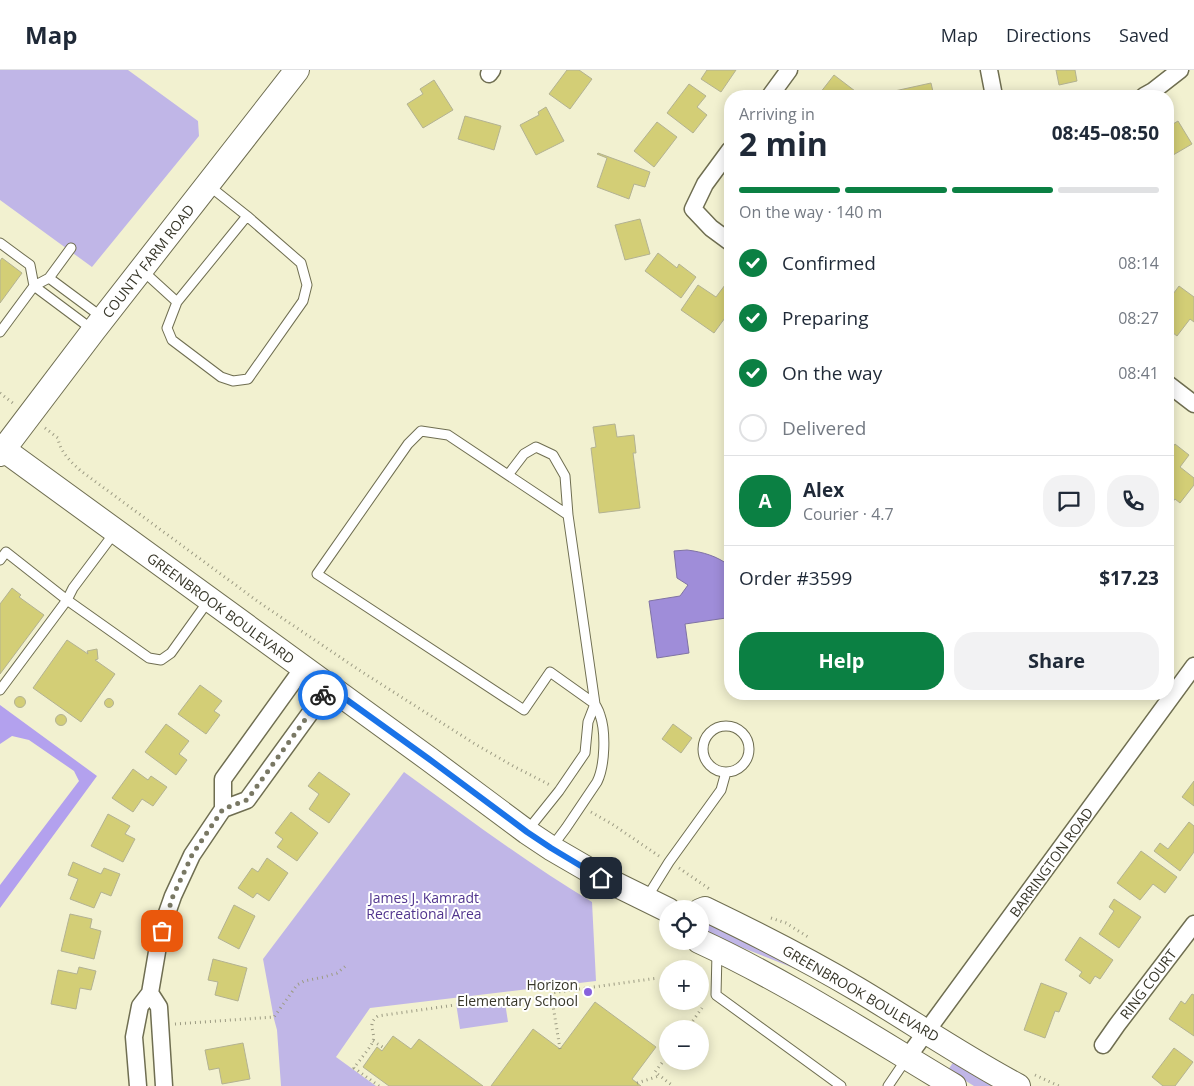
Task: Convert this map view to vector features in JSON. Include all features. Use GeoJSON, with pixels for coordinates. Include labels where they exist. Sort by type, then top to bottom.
{"type":"FeatureCollection","features":[{"type":"Feature","properties":{"kind":"main road","name":"COUNTY FARM ROAD"},"geometry":{"type":"LineString","coordinates":[[1,450],[297,70]]}},
{"type":"Feature","properties":{"kind":"main road","name":"GREENBROOK BOULEVARD"},"geometry":{"type":"LineString","coordinates":[[1,450],[527,832],[601,878],[659,906]]}},
{"type":"Feature","properties":{"kind":"main road","name":"GREENBROOK BOULEVARD"},"geometry":{"type":"LineString","coordinates":[[709,911],[776,943],[814,964],[1018,1086]]}},
{"type":"Feature","properties":{"kind":"main road"},"geometry":{"type":"LineString","coordinates":[[709,946],[767,974],[954,1086]]}},
{"type":"Feature","properties":{"kind":"street"},"geometry":{"type":"LineString","coordinates":[[774,90],[789,70]]}},
{"type":"Feature","properties":{"kind":"street"},"geometry":{"type":"LineString","coordinates":[[989,70],[993,90]]}},
{"type":"Feature","properties":{"kind":"street"},"geometry":{"type":"LineString","coordinates":[[1154,90],[1180,70]]}},
{"type":"Feature","properties":{"kind":"street"},"geometry":{"type":"LineString","coordinates":[[724,158],[704,184],[692,209],[710,228],[724,238]]}},
{"type":"Feature","properties":{"kind":"street"},"geometry":{"type":"LineString","coordinates":[[1174,389],[1194,404]]}},
{"type":"Feature","properties":{"kind":"street","name":"BARRINGTON ROAD"},"geometry":{"type":"LineString","coordinates":[[1174,693],[1194,666]]}},
{"type":"Feature","properties":{"kind":"street"},"geometry":{"type":"LineString","coordinates":[[150,993],[159,1006],[163,1082],[134,1085],[134,1037],[140,1006],[150,993],[158,946],[173,896],[192,855],[223,809],[223,779],[303,668]]}},
{"type":"Feature","properties":{"kind":"street"},"geometry":{"type":"LineString","coordinates":[[223,809],[247,800],[329,687]]}},
{"type":"Feature","properties":{"kind":"street","name":"BARRINGTON ROAD"},"geometry":{"type":"LineString","coordinates":[[907,1058],[1169,700]]}},
{"type":"Feature","properties":{"kind":"street","name":"RING COURT"},"geometry":{"type":"LineString","coordinates":[[1103,1045],[1194,924]]}},
{"type":"Feature","properties":{"kind":"lane"},"geometry":{"type":"LineString","coordinates":[[207,185],[247,216],[301,263],[307,285],[303,301],[248,379],[233,381],[221,377],[172,340],[167,328],[177,302],[247,216]]}},
{"type":"Feature","properties":{"kind":"lane"},"geometry":{"type":"LineString","coordinates":[[0,243],[30,265],[34,286],[98,324]]}},
{"type":"Feature","properties":{"kind":"lane"},"geometry":{"type":"LineString","coordinates":[[0,332],[34,286],[49,278],[71,248]]}},
{"type":"Feature","properties":{"kind":"lane"},"geometry":{"type":"LineString","coordinates":[[141,270],[177,302]]}},
{"type":"Feature","properties":{"kind":"lane"},"geometry":{"type":"LineString","coordinates":[[49,278],[98,324]]}},
{"type":"Feature","properties":{"kind":"lane"},"geometry":{"type":"LineString","coordinates":[[568,515],[448,435],[421,431],[408,444],[317,574],[524,710],[550,672],[595,704]]}},
{"type":"Feature","properties":{"kind":"lane"},"geometry":{"type":"LineString","coordinates":[[508,475],[524,454],[536,447],[553,455],[565,476],[568,515],[595,704],[601,717],[605,749],[599,778],[551,848]]}},
{"type":"Feature","properties":{"kind":"lane"},"geometry":{"type":"LineString","coordinates":[[0,690],[68,600],[73,588],[115,531]]}},
{"type":"Feature","properties":{"kind":"lane"},"geometry":{"type":"LineString","coordinates":[[0,560],[6,552],[68,600],[149,658],[161,660],[171,653],[209,600]]}},
{"type":"Feature","properties":{"kind":"lane"},"geometry":{"type":"LineString","coordinates":[[527,832],[559,791],[585,753],[588,722],[595,704]]}},
{"type":"Feature","properties":{"kind":"lane"},"geometry":{"type":"LineString","coordinates":[[730,727],[737,729],[743,734],[749,747],[745,762],[734,771],[726,772],[712,768],[707,762],[703,748],[705,740],[715,729],[730,727]]}},
{"type":"Feature","properties":{"kind":"lane"},"geometry":{"type":"LineString","coordinates":[[646,900],[669,862],[721,790],[726,772]]}},
{"type":"Feature","properties":{"kind":"lane"},"geometry":{"type":"LineString","coordinates":[[709,950],[716,995],[841,1086]]}},
{"type":"Feature","properties":{"kind":"lane"},"geometry":{"type":"LineString","coordinates":[[888,1086],[907,1058]]}},
{"type":"Feature","properties":{"kind":"path"},"geometry":{"type":"LineString","coordinates":[[54,435],[58,438],[62,451],[81,471],[260,603],[397,695],[514,767],[551,785]]}},
{"type":"Feature","properties":{"kind":"path"},"geometry":{"type":"LineString","coordinates":[[586,809],[612,824],[660,857]]}},
{"type":"Feature","properties":{"kind":"path"},"geometry":{"type":"LineString","coordinates":[[167,1025],[274,1018],[297,985],[304,981],[337,973],[347,965]]}},
{"type":"Feature","properties":{"kind":"path"},"geometry":{"type":"LineString","coordinates":[[560,1049],[551,993],[658,978]]}},
{"type":"Feature","properties":{"kind":"path"},"geometry":{"type":"LineString","coordinates":[[379,1086],[354,1068],[373,1041],[373,1021],[378,1016],[455,1005]]}},
{"type":"Feature","properties":{"kind":"path"},"geometry":{"type":"LineString","coordinates":[[373,1041],[384,1048]]}},
{"type":"Feature","properties":{"kind":"path"},"geometry":{"type":"LineString","coordinates":[[659,1067],[655,1072],[673,1086]]}},
{"type":"Feature","properties":{"kind":"path"},"geometry":{"type":"LineString","coordinates":[[637,1083],[659,1076]]}},
{"type":"Feature","properties":{"kind":"green space"},"geometry":{"type":"Polygon","coordinates":[[[0,70],[128,70],[198,121],[199,136],[92,267],[0,200],[0,70]]]}},
{"type":"Feature","properties":{"kind":"green space","name":"James J. Kamradt Recreational Area"},"geometry":{"type":"Polygon","coordinates":[[[404,772],[520,856],[592,902],[596,981],[370,1008],[336,1057],[376,1086],[281,1086],[277,1030],[263,959],[404,772]]]}},
{"type":"Feature","properties":{"kind":"green space"},"geometry":{"type":"Polygon","coordinates":[[[709,923],[752,943],[811,976],[709,935],[709,923]]]}},
{"type":"Feature","properties":{"kind":"green space"},"geometry":{"type":"Polygon","coordinates":[[[504,996],[508,1022],[460,1029],[456,1003],[504,996]]]}},
{"type":"Feature","properties":{"kind":"green space"},"geometry":{"type":"Polygon","coordinates":[[[954,1061],[995,1086],[974,1086],[948,1070],[954,1061]]]}},
{"type":"Feature","properties":{"kind":"shaded area"},"geometry":{"type":"Polygon","coordinates":[[[687,550],[699,552],[724,562],[724,618],[685,624],[689,653],[657,658],[649,601],[680,596],[688,585],[677,578],[674,551],[687,550]]]}},
{"type":"Feature","properties":{"kind":"shaded area"},"geometry":{"type":"Polygon","coordinates":[[[0,705],[97,776],[0,908],[0,885],[79,781],[74,771],[29,740],[12,736],[0,744],[0,705]]]}},
{"type":"Feature","properties":{"kind":"building"},"geometry":{"type":"Polygon","coordinates":[[[567,70],[579,70],[592,79],[570,109],[549,94],[567,70]]]}},
{"type":"Feature","properties":{"kind":"building"},"geometry":{"type":"Polygon","coordinates":[[[707,70],[736,70],[721,92],[701,79],[707,70]]]}},
{"type":"Feature","properties":{"kind":"building"},"geometry":{"type":"Polygon","coordinates":[[[1056,70],[1075,70],[1077,81],[1059,85],[1056,70]]]}},
{"type":"Feature","properties":{"kind":"building"},"geometry":{"type":"Polygon","coordinates":[[[834,75],[854,90],[822,90],[834,75]]]}},
{"type":"Feature","properties":{"kind":"building"},"geometry":{"type":"Polygon","coordinates":[[[434,80],[453,110],[423,128],[407,104],[423,94],[420,89],[434,80]]]}},
{"type":"Feature","properties":{"kind":"building"},"geometry":{"type":"Polygon","coordinates":[[[931,83],[933,90],[899,90],[931,83]]]}},
{"type":"Feature","properties":{"kind":"building"},"geometry":{"type":"Polygon","coordinates":[[[689,84],[706,96],[697,107],[707,115],[693,133],[667,113],[689,84]]]}},
{"type":"Feature","properties":{"kind":"building"},"geometry":{"type":"Polygon","coordinates":[[[546,107],[564,141],[536,155],[520,125],[539,115],[538,112],[546,107]]]}},
{"type":"Feature","properties":{"kind":"building"},"geometry":{"type":"Polygon","coordinates":[[[465,116],[501,126],[494,150],[458,139],[465,116]]]}},
{"type":"Feature","properties":{"kind":"building"},"geometry":{"type":"Polygon","coordinates":[[[1178,121],[1192,144],[1174,154],[1174,123],[1178,121]]]}},
{"type":"Feature","properties":{"kind":"building"},"geometry":{"type":"Polygon","coordinates":[[[657,122],[677,137],[654,167],[634,151],[657,122]]]}},
{"type":"Feature","properties":{"kind":"building"},"geometry":{"type":"Polygon","coordinates":[[[598,153],[650,172],[645,187],[634,184],[629,199],[597,187],[607,158],[598,153]]]}},
{"type":"Feature","properties":{"kind":"building"},"geometry":{"type":"Polygon","coordinates":[[[640,219],[650,254],[625,260],[615,225],[640,219]]]}},
{"type":"Feature","properties":{"kind":"building"},"geometry":{"type":"Polygon","coordinates":[[[658,253],[677,268],[679,264],[696,277],[681,298],[645,271],[658,253]]]}},
{"type":"Feature","properties":{"kind":"building"},"geometry":{"type":"Polygon","coordinates":[[[2,258],[22,273],[0,303],[0,261],[2,258]]]}},
{"type":"Feature","properties":{"kind":"building"},"geometry":{"type":"Polygon","coordinates":[[[698,285],[716,297],[724,286],[724,319],[714,333],[681,310],[698,285]]]}},
{"type":"Feature","properties":{"kind":"building"},"geometry":{"type":"Polygon","coordinates":[[[1179,286],[1194,297],[1194,322],[1190,319],[1177,336],[1174,334],[1174,293],[1179,286]]]}},
{"type":"Feature","properties":{"kind":"building"},"geometry":{"type":"Polygon","coordinates":[[[615,424],[617,437],[634,435],[636,453],[633,453],[640,508],[599,513],[591,448],[596,447],[593,427],[615,424]]]}},
{"type":"Feature","properties":{"kind":"building"},"geometry":{"type":"Polygon","coordinates":[[[1175,444],[1189,455],[1180,467],[1194,478],[1194,485],[1180,503],[1175,499],[1174,500],[1175,444]]]}},
{"type":"Feature","properties":{"kind":"building"},"geometry":{"type":"Polygon","coordinates":[[[12,588],[21,595],[19,597],[44,615],[0,674],[0,604],[12,588]]]}},
{"type":"Feature","properties":{"kind":"building"},"geometry":{"type":"Polygon","coordinates":[[[67,640],[88,654],[87,651],[97,649],[98,659],[95,660],[115,674],[81,722],[33,688],[67,640]]]}},
{"type":"Feature","properties":{"kind":"building"},"geometry":{"type":"Polygon","coordinates":[[[200,685],[222,701],[214,711],[220,715],[206,734],[178,714],[200,685]]]}},
{"type":"Feature","properties":{"kind":"building"},"geometry":{"type":"Polygon","coordinates":[[[18,697],[22,697],[25,702],[24,706],[18,707],[15,704],[15,700],[18,697]]]}},
{"type":"Feature","properties":{"kind":"building"},"geometry":{"type":"Polygon","coordinates":[[[109,698],[114,703],[109,708],[104,703],[109,698]]]}},
{"type":"Feature","properties":{"kind":"building"},"geometry":{"type":"Polygon","coordinates":[[[59,715],[63,715],[66,720],[65,724],[59,725],[56,722],[56,718],[59,715]]]}},
{"type":"Feature","properties":{"kind":"building"},"geometry":{"type":"Polygon","coordinates":[[[166,724],[189,741],[179,754],[187,760],[176,775],[145,752],[166,724]]]}},
{"type":"Feature","properties":{"kind":"building"},"geometry":{"type":"Polygon","coordinates":[[[673,724],[692,738],[681,753],[662,739],[673,724]]]}},
{"type":"Feature","properties":{"kind":"building"},"geometry":{"type":"Polygon","coordinates":[[[133,769],[148,780],[151,776],[167,787],[153,806],[142,799],[133,812],[112,798],[133,769]]]}},
{"type":"Feature","properties":{"kind":"building"},"geometry":{"type":"Polygon","coordinates":[[[319,772],[350,794],[329,823],[309,809],[319,794],[308,786],[319,772]]]}},
{"type":"Feature","properties":{"kind":"building"},"geometry":{"type":"Polygon","coordinates":[[[1194,781],[1194,806],[1182,797],[1194,781]]]}},
{"type":"Feature","properties":{"kind":"building"},"geometry":{"type":"Polygon","coordinates":[[[291,812],[318,833],[297,861],[277,847],[283,839],[275,833],[291,812]]]}},
{"type":"Feature","properties":{"kind":"building"},"geometry":{"type":"Polygon","coordinates":[[[108,814],[130,826],[125,834],[135,839],[123,862],[91,846],[108,814]]]}},
{"type":"Feature","properties":{"kind":"building"},"geometry":{"type":"Polygon","coordinates":[[[1189,822],[1194,826],[1194,852],[1180,871],[1154,851],[1160,843],[1168,849],[1189,822]]]}},
{"type":"Feature","properties":{"kind":"building"},"geometry":{"type":"Polygon","coordinates":[[[1141,851],[1177,877],[1165,893],[1153,884],[1140,900],[1117,883],[1141,851]]]}},
{"type":"Feature","properties":{"kind":"building"},"geometry":{"type":"Polygon","coordinates":[[[267,858],[288,873],[269,901],[257,893],[253,898],[238,888],[252,868],[258,872],[267,858]]]}},
{"type":"Feature","properties":{"kind":"building"},"geometry":{"type":"Polygon","coordinates":[[[73,862],[101,874],[104,868],[120,874],[111,896],[101,892],[94,908],[70,899],[78,879],[68,875],[73,862]]]}},
{"type":"Feature","properties":{"kind":"building"},"geometry":{"type":"Polygon","coordinates":[[[1114,899],[1141,917],[1119,948],[1099,934],[1114,911],[1109,907],[1114,899]]]}},
{"type":"Feature","properties":{"kind":"building"},"geometry":{"type":"Polygon","coordinates":[[[234,905],[255,916],[239,949],[218,938],[234,905]]]}},
{"type":"Feature","properties":{"kind":"building"},"geometry":{"type":"Polygon","coordinates":[[[70,914],[92,919],[90,928],[101,931],[94,959],[61,951],[70,914]]]}},
{"type":"Feature","properties":{"kind":"building"},"geometry":{"type":"Polygon","coordinates":[[[1080,937],[1113,960],[1100,979],[1095,976],[1090,984],[1079,976],[1082,972],[1065,960],[1080,937]]]}},
{"type":"Feature","properties":{"kind":"building"},"geometry":{"type":"Polygon","coordinates":[[[213,959],[247,968],[238,1001],[215,995],[218,982],[208,980],[213,959]]]}},
{"type":"Feature","properties":{"kind":"building"},"geometry":{"type":"Polygon","coordinates":[[[79,967],[96,971],[91,990],[80,988],[76,1009],[51,1004],[58,970],[77,974],[79,967]]]}},
{"type":"Feature","properties":{"kind":"building"},"geometry":{"type":"Polygon","coordinates":[[[1041,983],[1067,993],[1059,1012],[1055,1011],[1045,1038],[1024,1030],[1041,983]]]}},
{"type":"Feature","properties":{"kind":"building"},"geometry":{"type":"Polygon","coordinates":[[[1192,994],[1194,995],[1194,1036],[1169,1019],[1181,1001],[1185,1004],[1192,994]]]}},
{"type":"Feature","properties":{"kind":"building"},"geometry":{"type":"Polygon","coordinates":[[[595,1002],[656,1047],[632,1079],[641,1086],[491,1086],[533,1029],[560,1049],[595,1002]]]}},
{"type":"Feature","properties":{"kind":"building"},"geometry":{"type":"Polygon","coordinates":[[[393,1036],[411,1049],[419,1039],[483,1086],[389,1086],[363,1067],[377,1047],[382,1051],[393,1036]]]}},
{"type":"Feature","properties":{"kind":"building"},"geometry":{"type":"Polygon","coordinates":[[[243,1043],[250,1079],[222,1084],[219,1068],[209,1070],[205,1050],[243,1043]]]}},
{"type":"Feature","properties":{"kind":"building"},"geometry":{"type":"Polygon","coordinates":[[[1174,1048],[1193,1062],[1175,1086],[1163,1086],[1152,1077],[1174,1048]]]}},
{"type":"Feature","properties":{"kind":"way so far"},"geometry":{"type":"LineString","coordinates":[[162,931],[173,896],[192,855],[223,809],[247,800],[323,695]]}},
{"type":"Feature","properties":{"kind":"place","name":"Horizon Elementary School"},"geometry":{"type":"Point","coordinates":[588,992]}},
{"type":"Feature","properties":{"kind":"route"},"geometry":{"type":"LineString","coordinates":[[323,695],[329,687],[527,832],[601,878]]}}]}
